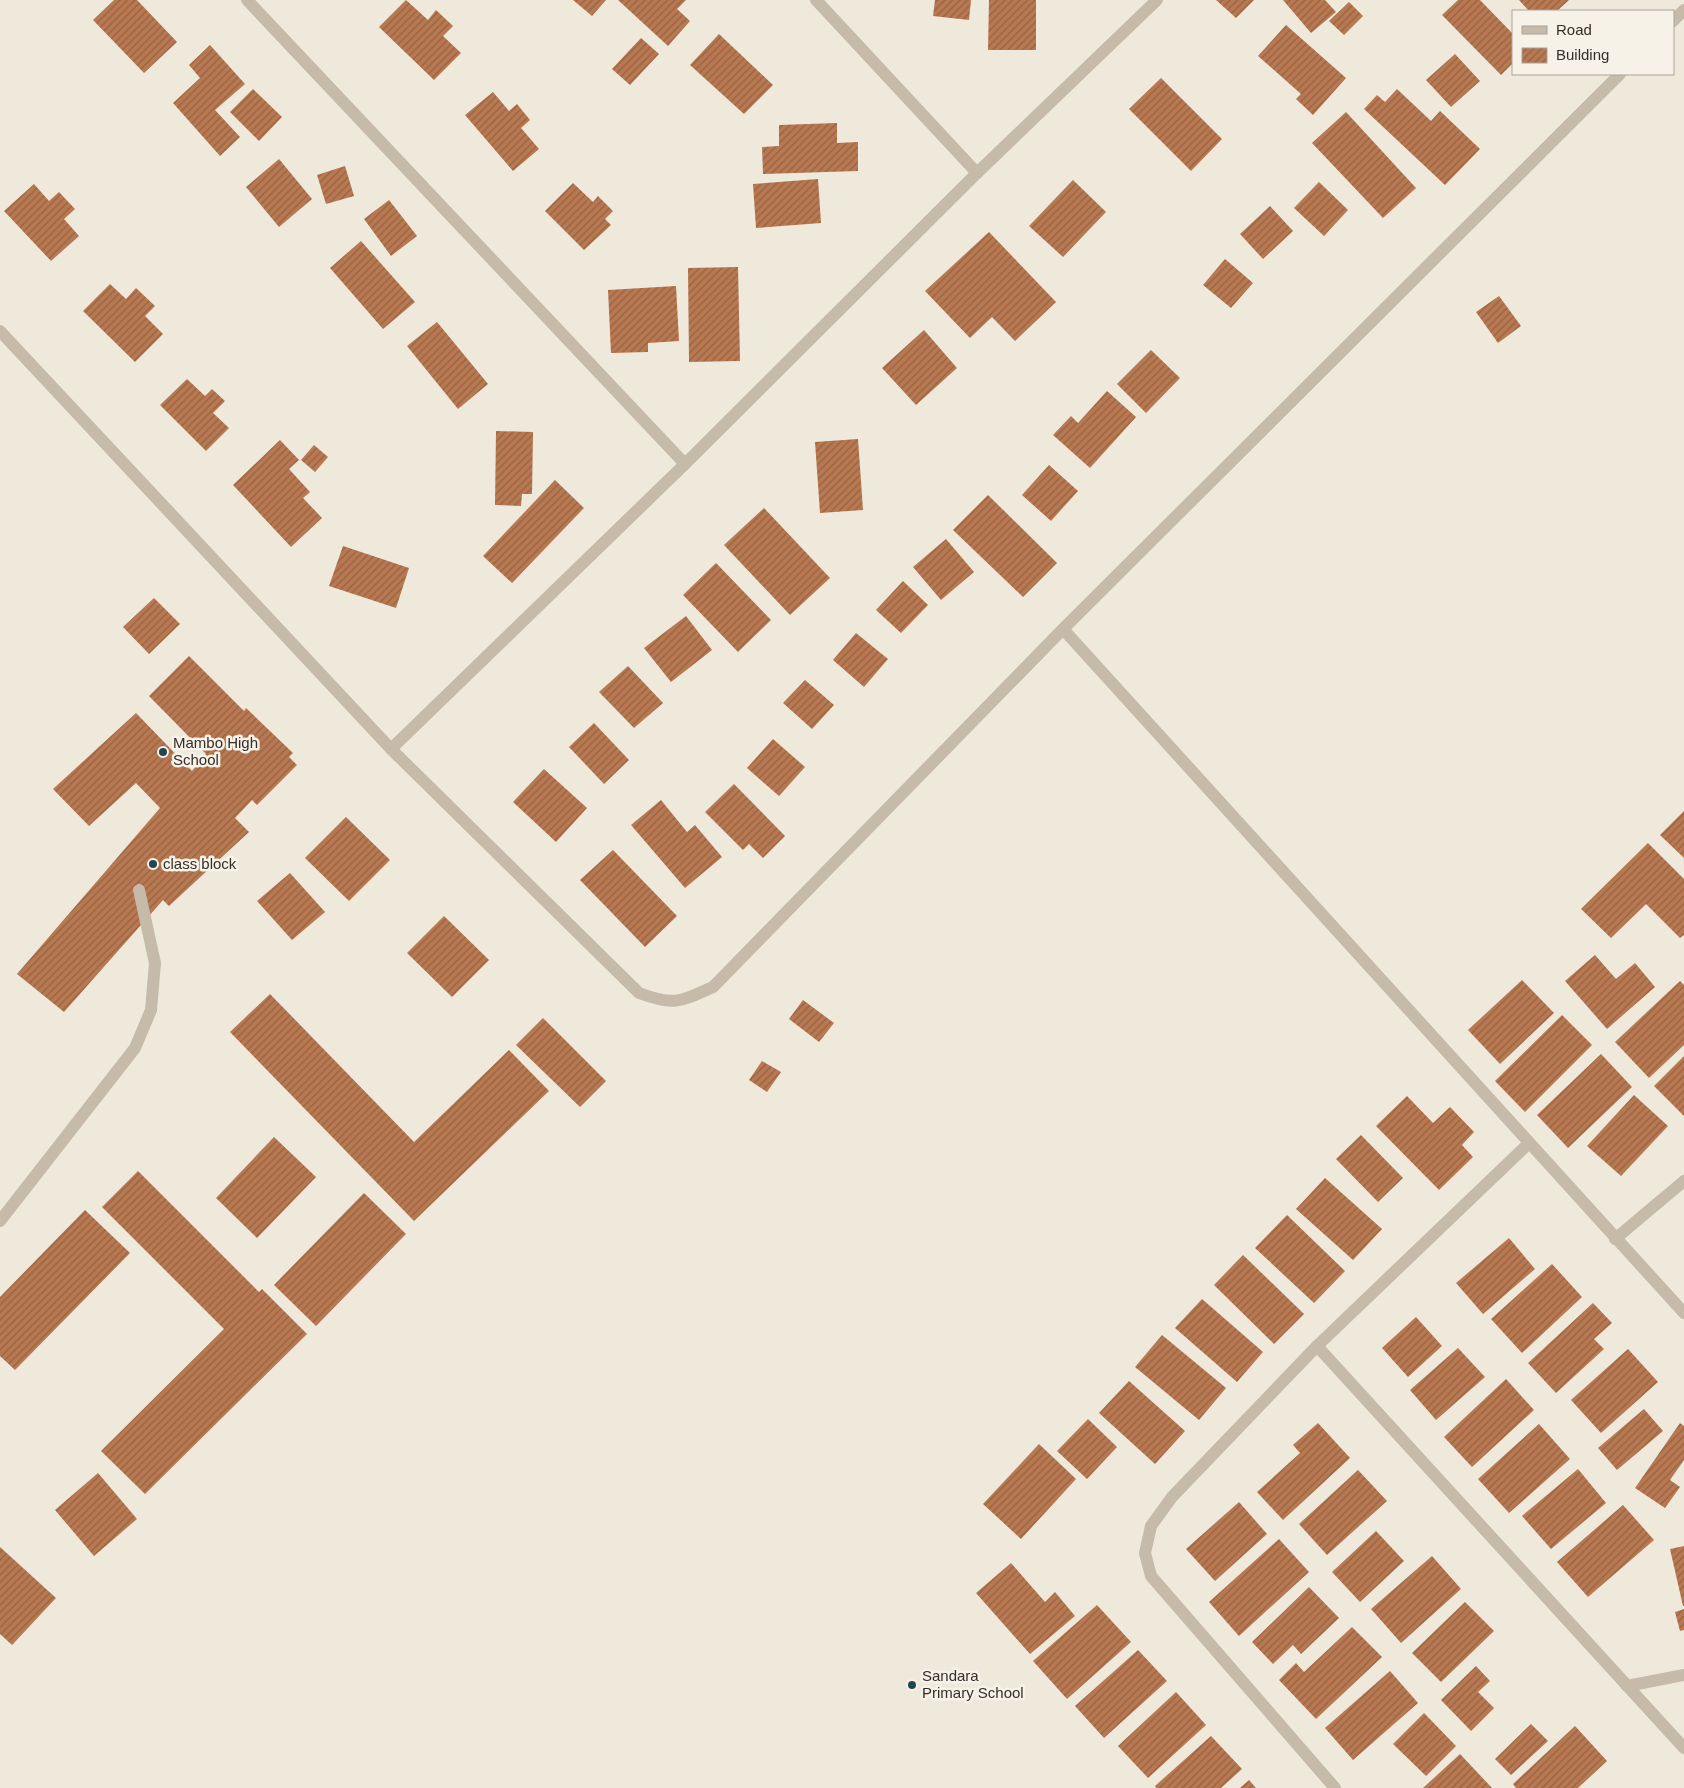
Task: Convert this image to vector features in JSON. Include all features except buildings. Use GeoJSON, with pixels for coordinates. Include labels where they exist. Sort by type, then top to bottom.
{"type":"FeatureCollection","features":[{"type":"Feature","properties":{"kind":"street"},"geometry":{"type":"LineString","coordinates":[[246,0],[685,464]]}},
{"type":"Feature","properties":{"kind":"street"},"geometry":{"type":"LineString","coordinates":[[816,0],[977,174]]}},
{"type":"Feature","properties":{"kind":"street"},"geometry":{"type":"LineString","coordinates":[[391,749],[685,464],[977,174],[1157,0]]}},
{"type":"Feature","properties":{"kind":"street"},"geometry":{"type":"LineString","coordinates":[[1674,21],[1684,10]]}},
{"type":"Feature","properties":{"kind":"street"},"geometry":{"type":"LineString","coordinates":[[0,331],[391,749],[639,993],[659,1001],[681,1002],[713,987],[1062,629],[1619,75]]}},
{"type":"Feature","properties":{"kind":"street"},"geometry":{"type":"LineString","coordinates":[[1062,629],[1528,1144],[1684,1313]]}},
{"type":"Feature","properties":{"kind":"street"},"geometry":{"type":"LineString","coordinates":[[0,1222],[135,1048],[151,1010],[155,963],[139,890]]}},
{"type":"Feature","properties":{"kind":"street"},"geometry":{"type":"LineString","coordinates":[[1335,1788],[1151,1576],[1144,1553],[1151,1526],[1172,1498],[1318,1346],[1528,1144]]}},
{"type":"Feature","properties":{"kind":"street"},"geometry":{"type":"LineString","coordinates":[[1615,1239],[1684,1181]]}},
{"type":"Feature","properties":{"kind":"street"},"geometry":{"type":"LineString","coordinates":[[1318,1346],[1684,1748]]}},
{"type":"Feature","properties":{"kind":"street"},"geometry":{"type":"LineString","coordinates":[[1627,1686],[1684,1675]]}},
{"type":"Feature","properties":{"kind":"place","name":"Mambo High School"},"geometry":{"type":"Point","coordinates":[163,752]}},
{"type":"Feature","properties":{"kind":"place","name":"class block"},"geometry":{"type":"Point","coordinates":[153,864]}},
{"type":"Feature","properties":{"kind":"place","name":"Sandara Primary School"},"geometry":{"type":"Point","coordinates":[912,1685]}}]}
